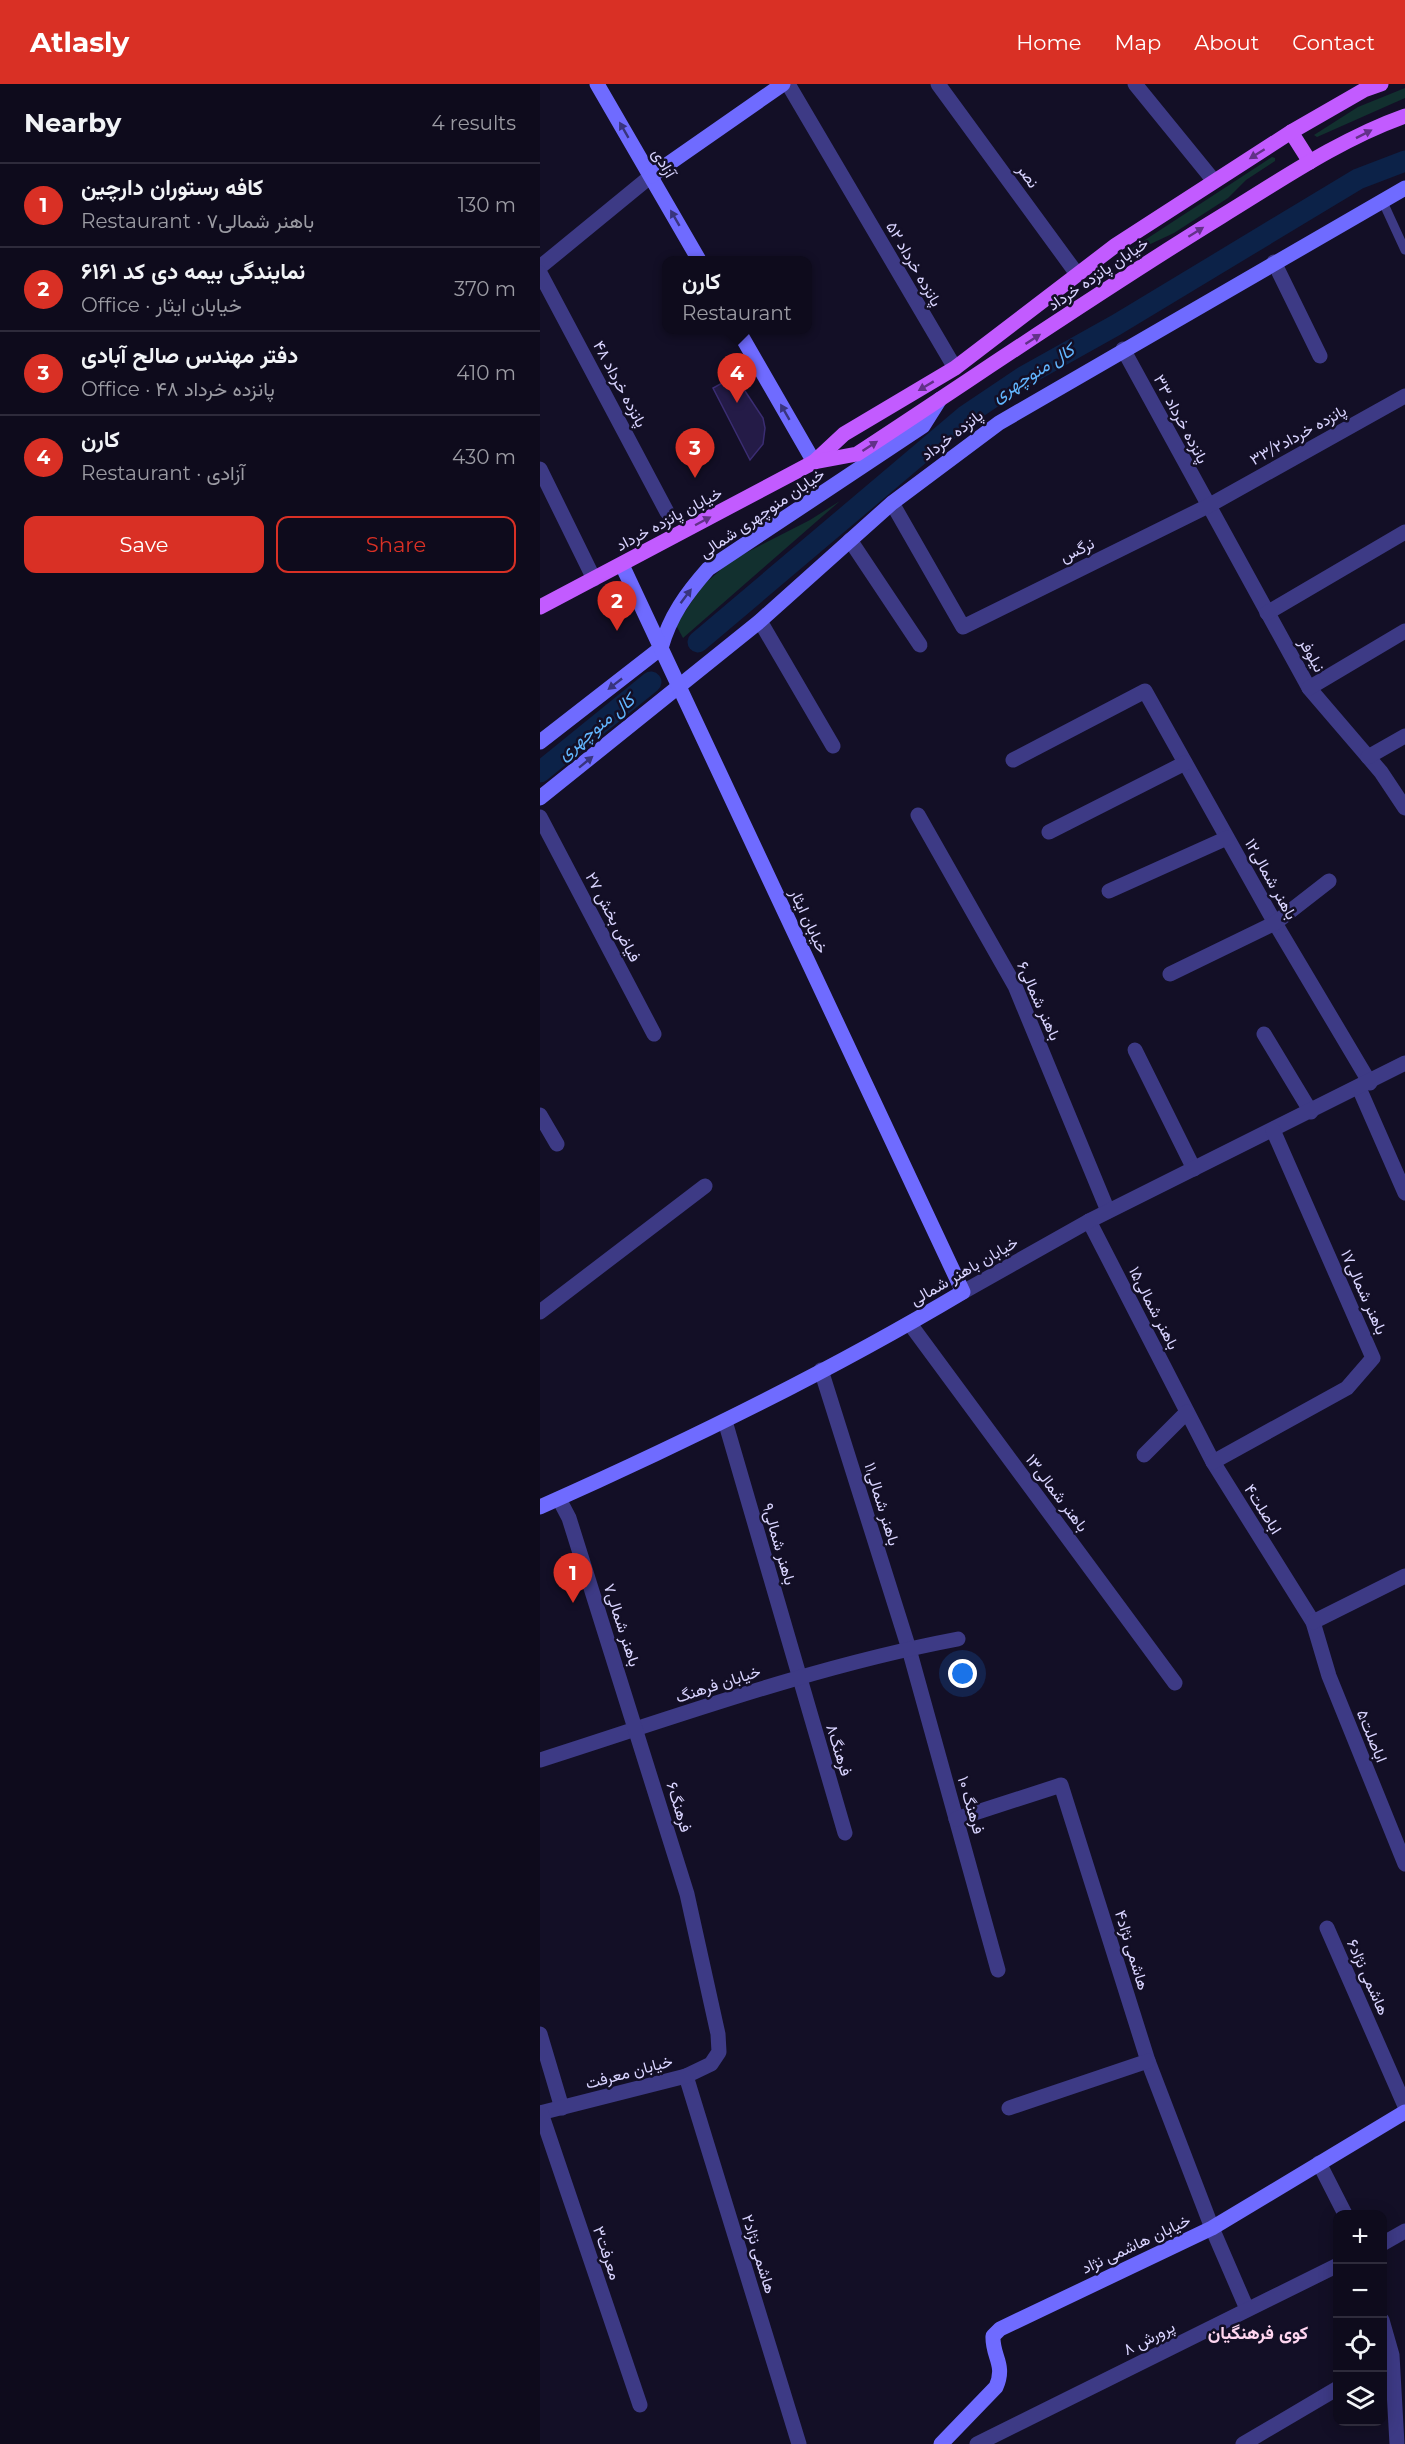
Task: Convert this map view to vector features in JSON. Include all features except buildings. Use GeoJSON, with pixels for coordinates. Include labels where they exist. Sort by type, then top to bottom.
{"type":"FeatureCollection","features":[{"type":"Feature","properties":{"kind":"main road","name":"خیابان پانزده خرداد"},"geometry":{"type":"LineString","coordinates":[[540,607],[814,462],[844,434],[955,368],[1116,245],[1362,87],[1381,84]]}},
{"type":"Feature","properties":{"kind":"main road","name":"خیابان پانزده خرداد"},"geometry":{"type":"LineString","coordinates":[[814,462],[857,454],[1128,274],[1310,162],[1386,122],[1405,116]]}},
{"type":"Feature","properties":{"kind":"main road"},"geometry":{"type":"LineString","coordinates":[[1291,132],[1310,162]]}},
{"type":"Feature","properties":{"kind":"street","name":"آزادی"},"geometry":{"type":"LineString","coordinates":[[597,84],[696,256]]}},
{"type":"Feature","properties":{"kind":"street"},"geometry":{"type":"LineString","coordinates":[[540,267],[651,176],[783,84]]}},
{"type":"Feature","properties":{"kind":"street","name":"پانزده خرداد ۵۲"},"geometry":{"type":"LineString","coordinates":[[788,84],[955,368]]}},
{"type":"Feature","properties":{"kind":"street","name":"نصر"},"geometry":{"type":"LineString","coordinates":[[938,84],[1077,274]]}},
{"type":"Feature","properties":{"kind":"street"},"geometry":{"type":"LineString","coordinates":[[1135,84],[1214,181]]}},
{"type":"Feature","properties":{"kind":"street","name":"پانزده خرداد"},"geometry":{"type":"LineString","coordinates":[[678,685],[760,621],[892,503],[999,423],[1123,349],[1405,188]]}},
{"type":"Feature","properties":{"kind":"street"},"geometry":{"type":"LineString","coordinates":[[1274,262],[1320,356]]}},
{"type":"Feature","properties":{"kind":"street","name":"پانزده خرداد ۴۸"},"geometry":{"type":"LineString","coordinates":[[540,273],[667,512]]}},
{"type":"Feature","properties":{"kind":"street"},"geometry":{"type":"LineString","coordinates":[[740,334],[814,462]]}},
{"type":"Feature","properties":{"kind":"street","name":"پانزده خرداد ۳۳"},"geometry":{"type":"LineString","coordinates":[[1123,349],[1208,506]]}},
{"type":"Feature","properties":{"kind":"street","name":"پانزده خرداد۳۳/۲"},"geometry":{"type":"LineString","coordinates":[[1208,506],[1405,396]]}},
{"type":"Feature","properties":{"kind":"street","name":"خیابان منوچهری شمالی"},"geometry":{"type":"LineString","coordinates":[[661,648],[668,625],[683,598],[708,569],[923,426],[940,399]]}},
{"type":"Feature","properties":{"kind":"street"},"geometry":{"type":"LineString","coordinates":[[540,469],[594,579]]}},
{"type":"Feature","properties":{"kind":"street","name":"نرگس"},"geometry":{"type":"LineString","coordinates":[[892,503],[963,627],[1208,506]]}},
{"type":"Feature","properties":{"kind":"street","name":"نیلوفر"},"geometry":{"type":"LineString","coordinates":[[1208,506],[1310,688],[1368,757],[1405,808]]}},
{"type":"Feature","properties":{"kind":"street"},"geometry":{"type":"LineString","coordinates":[[1268,613],[1405,532]]}},
{"type":"Feature","properties":{"kind":"street"},"geometry":{"type":"LineString","coordinates":[[850,540],[920,645]]}},
{"type":"Feature","properties":{"kind":"street","name":"خیابان ایثار"},"geometry":{"type":"LineString","coordinates":[[622,565],[963,1292]]}},
{"type":"Feature","properties":{"kind":"street"},"geometry":{"type":"LineString","coordinates":[[760,621],[833,746]]}},
{"type":"Feature","properties":{"kind":"street"},"geometry":{"type":"LineString","coordinates":[[1310,688],[1405,632]]}},
{"type":"Feature","properties":{"kind":"street"},"geometry":{"type":"LineString","coordinates":[[540,742],[661,648]]}},
{"type":"Feature","properties":{"kind":"street"},"geometry":{"type":"LineString","coordinates":[[540,798],[678,685]]}},
{"type":"Feature","properties":{"kind":"street","name":"باهنر شمالی۱۲"},"geometry":{"type":"LineString","coordinates":[[1013,760],[1145,691],[1364,1085],[1405,1193]]}},
{"type":"Feature","properties":{"kind":"street"},"geometry":{"type":"LineString","coordinates":[[1368,757],[1405,736]]}},
{"type":"Feature","properties":{"kind":"street"},"geometry":{"type":"LineString","coordinates":[[1049,832],[1185,763]]}},
{"type":"Feature","properties":{"kind":"street","name":"باهنر شمالی۶"},"geometry":{"type":"LineString","coordinates":[[918,815],[1015,986],[1108,1211]]}},
{"type":"Feature","properties":{"kind":"street","name":"فیاض بخش ۲۷"},"geometry":{"type":"LineString","coordinates":[[540,817],[654,1034]]}},
{"type":"Feature","properties":{"kind":"street"},"geometry":{"type":"LineString","coordinates":[[1109,891],[1227,838]]}},
{"type":"Feature","properties":{"kind":"street"},"geometry":{"type":"LineString","coordinates":[[1170,974],[1275,923],[1329,881]]}},
{"type":"Feature","properties":{"kind":"street"},"geometry":{"type":"LineString","coordinates":[[1264,1034],[1311,1112]]}},
{"type":"Feature","properties":{"kind":"street"},"geometry":{"type":"LineString","coordinates":[[1135,1050],[1194,1169]]}},
{"type":"Feature","properties":{"kind":"street","name":"خیابان باهنر شمالی"},"geometry":{"type":"LineString","coordinates":[[540,1507],[726,1421],[910,1324],[1089,1221],[1405,1063]]}},
{"type":"Feature","properties":{"kind":"street"},"geometry":{"type":"LineString","coordinates":[[540,1115],[557,1144]]}},
{"type":"Feature","properties":{"kind":"street","name":"باهنر شمالی۱۷"},"geometry":{"type":"LineString","coordinates":[[1213,1462],[1347,1388],[1373,1358],[1273,1130]]}},
{"type":"Feature","properties":{"kind":"street"},"geometry":{"type":"LineString","coordinates":[[540,1312],[705,1186]]}},
{"type":"Feature","properties":{"kind":"street","name":"باهنر شمالی۱۵"},"geometry":{"type":"LineString","coordinates":[[1089,1221],[1187,1412]]}},
{"type":"Feature","properties":{"kind":"street","name":"باهنر شمالی۱۳"},"geometry":{"type":"LineString","coordinates":[[910,1324],[1175,1683]]}},
{"type":"Feature","properties":{"kind":"street","name":"باهنر شمالی۱۱"},"geometry":{"type":"LineString","coordinates":[[821,1370],[909,1649]]}},
{"type":"Feature","properties":{"kind":"street"},"geometry":{"type":"LineString","coordinates":[[1144,1455],[1187,1412]]}},
{"type":"Feature","properties":{"kind":"street","name":"اباصلت۴"},"geometry":{"type":"LineString","coordinates":[[1187,1412],[1213,1462],[1313,1622]]}},
{"type":"Feature","properties":{"kind":"street","name":"باهنر شمالی۹"},"geometry":{"type":"LineString","coordinates":[[726,1421],[798,1678]]}},
{"type":"Feature","properties":{"kind":"street","name":"باهنر شمالی۷"},"geometry":{"type":"LineString","coordinates":[[559,1498],[569,1518],[636,1730]]}},
{"type":"Feature","properties":{"kind":"street"},"geometry":{"type":"LineString","coordinates":[[1313,1622],[1405,1576]]}},
{"type":"Feature","properties":{"kind":"street","name":"اباصلت۵"},"geometry":{"type":"LineString","coordinates":[[1313,1622],[1329,1676],[1404,1863]]}},
{"type":"Feature","properties":{"kind":"street","name":"خیابان فرهنگ"},"geometry":{"type":"LineString","coordinates":[[540,1760],[798,1678],[909,1649],[958,1640]]}},
{"type":"Feature","properties":{"kind":"street","name":"فرهنگ ۱۰"},"geometry":{"type":"LineString","coordinates":[[909,1649],[998,1970]]}},
{"type":"Feature","properties":{"kind":"street","name":"فرهنگ۸"},"geometry":{"type":"LineString","coordinates":[[798,1678],[845,1833]]}},
{"type":"Feature","properties":{"kind":"street","name":"فرهنگ۶"},"geometry":{"type":"LineString","coordinates":[[636,1730],[687,1894],[718,2034],[719,2052]]}},
{"type":"Feature","properties":{"kind":"street","name":"هاشمی نژاد۴"},"geometry":{"type":"LineString","coordinates":[[956,1819],[1061,1785],[1148,2061],[1212,2228],[1247,2309]]}},
{"type":"Feature","properties":{"kind":"street","name":"هاشمی نژاد۶"},"geometry":{"type":"LineString","coordinates":[[1327,1928],[1405,2106]]}},
{"type":"Feature","properties":{"kind":"street"},"geometry":{"type":"LineString","coordinates":[[540,2034],[562,2108]]}},
{"type":"Feature","properties":{"kind":"street","name":"خیابان معرفت"},"geometry":{"type":"LineString","coordinates":[[541,2113],[686,2076],[711,2064],[719,2052]]}},
{"type":"Feature","properties":{"kind":"street"},"geometry":{"type":"LineString","coordinates":[[1009,2108],[1148,2061]]}},
{"type":"Feature","properties":{"kind":"street","name":"هاشمی نژاد۲"},"geometry":{"type":"LineString","coordinates":[[686,2076],[799,2444]]}},
{"type":"Feature","properties":{"kind":"street","name":"خیابان هاشمی نژاد"},"geometry":{"type":"LineString","coordinates":[[942,2444],[996,2387],[1001,2375],[993,2347],[993,2336],[1000,2329],[1212,2228],[1405,2112]]}},
{"type":"Feature","properties":{"kind":"street","name":"معرفت۳"},"geometry":{"type":"LineString","coordinates":[[541,2113],[640,2405]]}},
{"type":"Feature","properties":{"kind":"street"},"geometry":{"type":"LineString","coordinates":[[1319,2163],[1343,2210]]}},
{"type":"Feature","properties":{"kind":"street"},"geometry":{"type":"LineString","coordinates":[[1387,2242],[1405,2231]]}},
{"type":"Feature","properties":{"kind":"street","name":"پرورش ۸"},"geometry":{"type":"LineString","coordinates":[[977,2444],[1333,2267]]}},
{"type":"Feature","properties":{"kind":"street"},"geometry":{"type":"LineString","coordinates":[[1387,2334],[1393,2355],[1397,2444]]}},
{"type":"Feature","properties":{"kind":"street"},"geometry":{"type":"LineString","coordinates":[[1252,2441],[1333,2391]]}},
{"type":"Feature","properties":{"kind":"lane"},"geometry":{"type":"LineString","coordinates":[[1382,200],[1405,250]]}},
{"type":"Feature","properties":{"kind":"green space"},"geometry":{"type":"Polygon","coordinates":[[[1405,88],[1405,98],[1317,137],[1314,135],[1358,107],[1405,88]]]}},
{"type":"Feature","properties":{"kind":"green space"},"geometry":{"type":"Polygon","coordinates":[[[1272,157],[1275,161],[1246,180],[1228,198],[1174,233],[1129,254],[1128,251],[1272,157]]]}},
{"type":"Feature","properties":{"kind":"green space"},"geometry":{"type":"Polygon","coordinates":[[[840,501],[683,638],[676,625],[702,586],[732,560],[810,520],[840,501]]]}},
{"type":"Feature","properties":{"kind":"waterway","name":"کال منوچهری"},"geometry":{"type":"LineString","coordinates":[[698,642],[965,416],[1023,377],[1116,325],[1358,179],[1405,161]]}},
{"type":"Feature","properties":{"kind":"waterway","name":"کال منوچهری"},"geometry":{"type":"LineString","coordinates":[[540,772],[651,682]]}},
{"type":"Feature","properties":{"kind":"place","name":"کارن"},"geometry":{"type":"Point","coordinates":[737,403]}},
{"type":"Feature","properties":{"kind":"place","name":"دفتر مهندس صالح آبادی"},"geometry":{"type":"Point","coordinates":[695,478]}},
{"type":"Feature","properties":{"kind":"place","name":"نمایندگی بیمه دی کد ۶۱۶۱"},"geometry":{"type":"Point","coordinates":[617,631]}},
{"type":"Feature","properties":{"kind":"place","name":"کافه رستوران دارچین"},"geometry":{"type":"Point","coordinates":[573,1603]}},
{"type":"Feature","properties":{"kind":"district","name":"کوی فرهنگیان"},"geometry":{"type":"Point","coordinates":[1258,2333]}}]}
